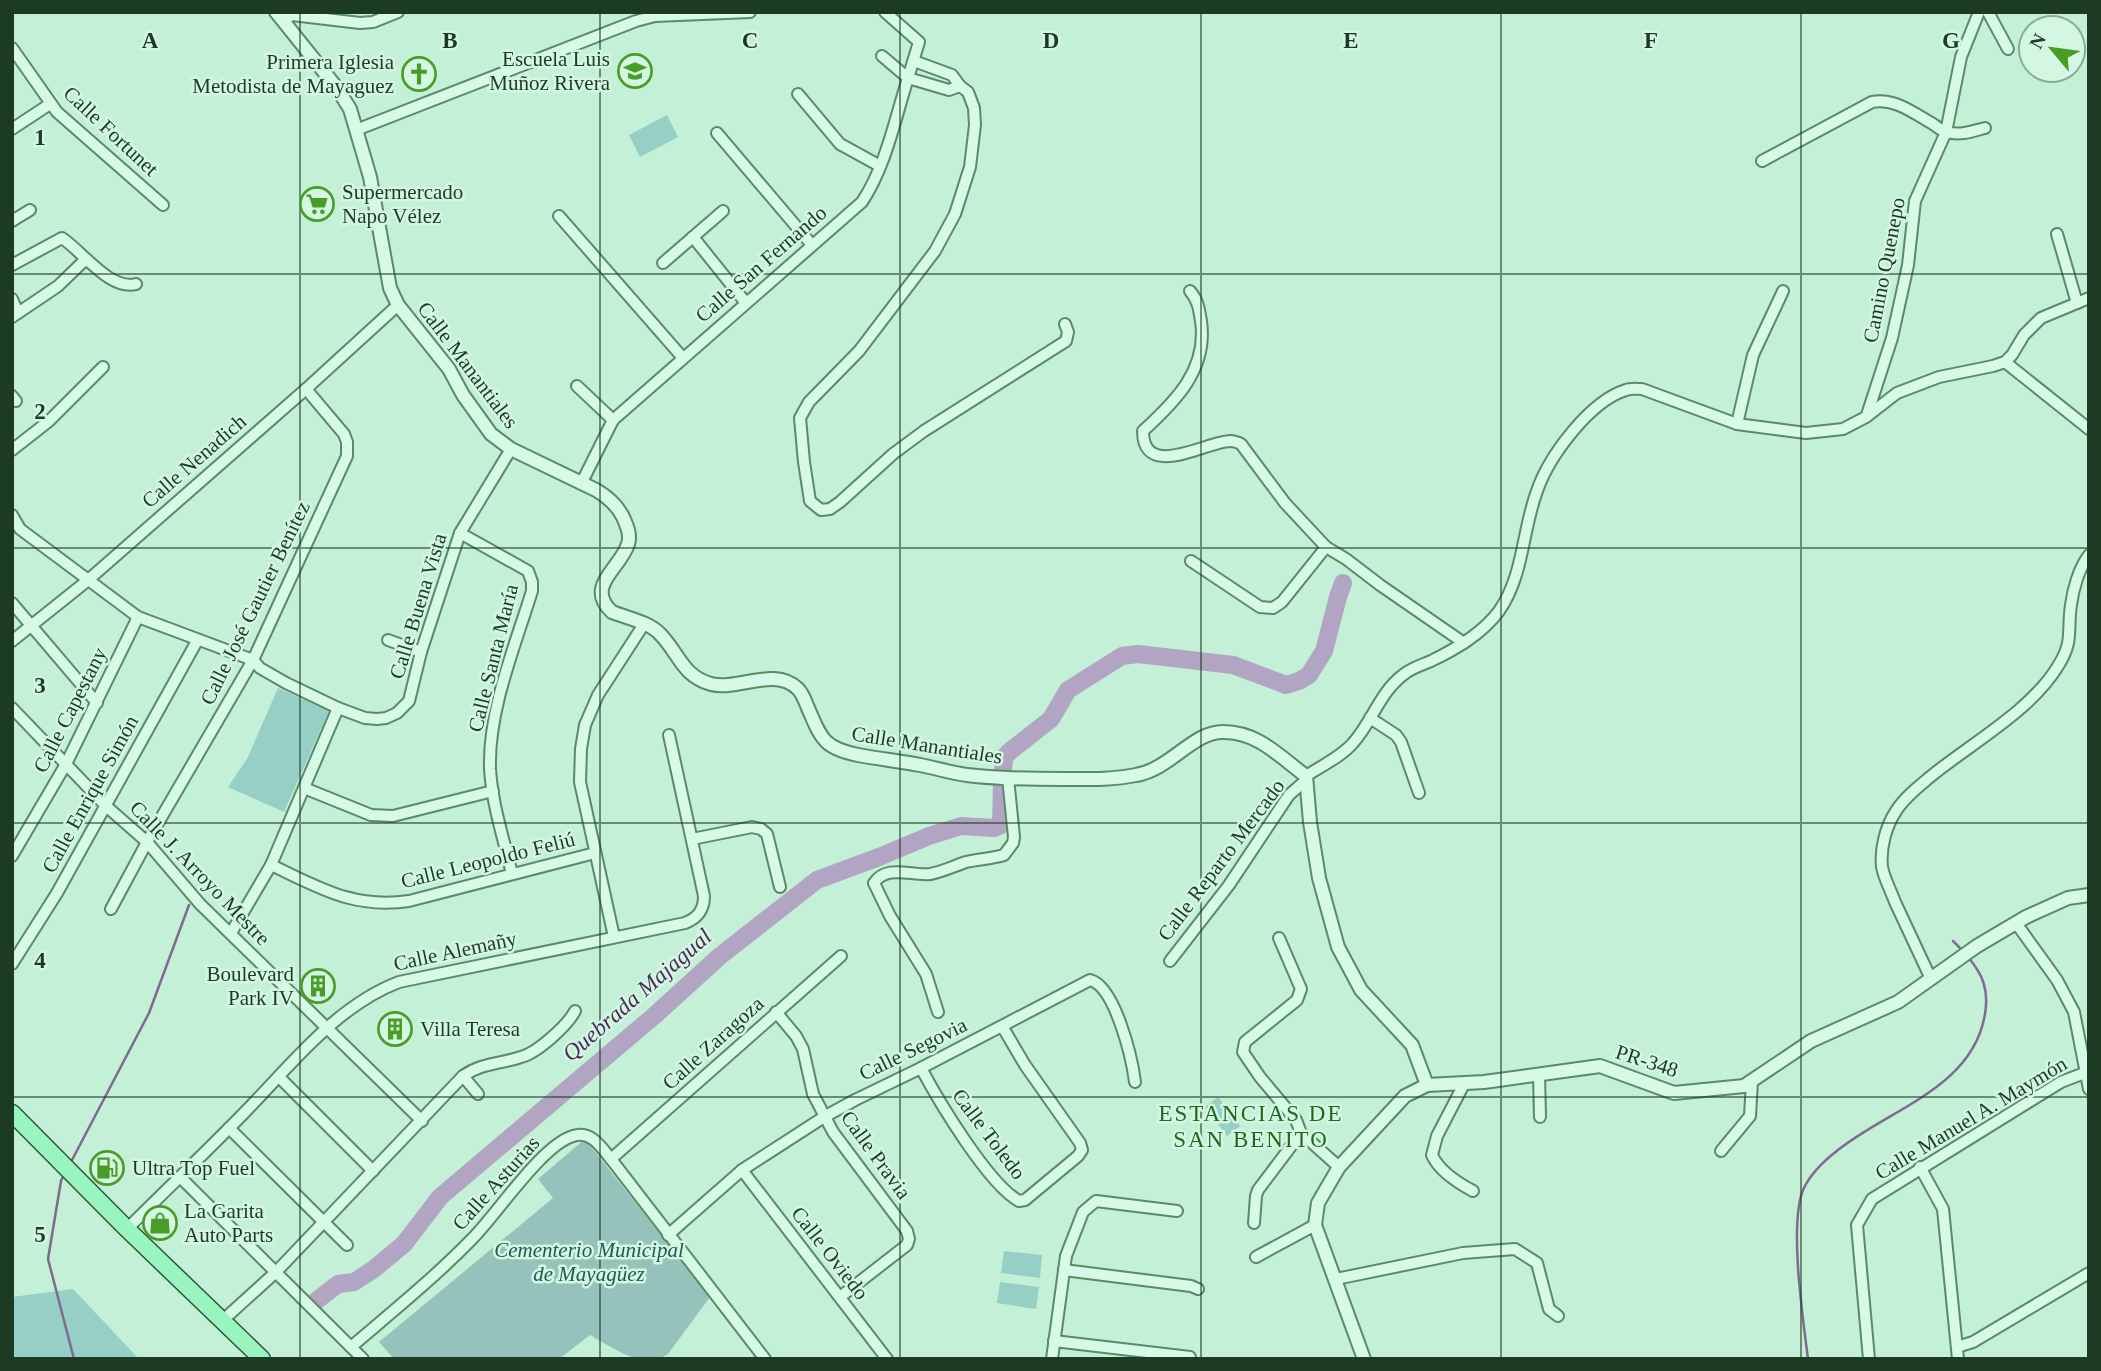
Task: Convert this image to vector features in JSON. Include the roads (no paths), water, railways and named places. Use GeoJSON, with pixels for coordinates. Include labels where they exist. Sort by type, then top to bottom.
{"type":"FeatureCollection","features":[{"type":"Feature","properties":{"kind":"main road"},"geometry":{"type":"LineString","coordinates":[[12,1113],[262,1359]]}},
{"type":"Feature","properties":{"kind":"street"},"geometry":{"type":"LineString","coordinates":[[280,16],[360,23],[373,22],[398,12]]}},
{"type":"Feature","properties":{"kind":"street"},"geometry":{"type":"LineString","coordinates":[[356,130],[636,21],[655,16],[750,12]]}},
{"type":"Feature","properties":{"kind":"street"},"geometry":{"type":"LineString","coordinates":[[885,12],[919,42],[914,61],[952,75],[968,92],[975,125],[970,167],[955,214],[935,251],[859,351],[809,402],[800,418],[810,502],[821,510],[830,509],[924,431],[1066,341],[1068,332],[1065,324]]}},
{"type":"Feature","properties":{"kind":"street","name":"Camino Quenepo"},"geometry":{"type":"LineString","coordinates":[[1866,417],[1892,338],[1908,265],[1915,201],[1946,132],[1961,57],[1979,12]]}},
{"type":"Feature","properties":{"kind":"street"},"geometry":{"type":"LineString","coordinates":[[1988,12],[2008,49]]}},
{"type":"Feature","properties":{"kind":"street","name":"Calle Manantiales"},"geometry":{"type":"LineString","coordinates":[[280,16],[350,109],[370,177],[390,288],[398,305],[449,369],[463,395],[491,433],[511,449],[582,482],[607,496],[615,505],[629,531],[628,545],[604,581],[602,589],[605,603],[612,612],[659,633],[685,669],[696,679],[722,686],[776,680],[793,685],[802,694],[821,738],[832,748],[964,775],[1105,779],[1134,776],[1157,769],[1189,745],[1208,734],[1222,731],[1247,734],[1262,742],[1305,779]]}},
{"type":"Feature","properties":{"kind":"street","name":"Calle Fortunet"},"geometry":{"type":"LineString","coordinates":[[13,50],[50,104],[163,205]]}},
{"type":"Feature","properties":{"kind":"street"},"geometry":{"type":"LineString","coordinates":[[882,56],[908,78],[949,90],[960,86]]}},
{"type":"Feature","properties":{"kind":"street","name":"Calle San Fernando"},"geometry":{"type":"LineString","coordinates":[[582,482],[613,420],[862,202],[880,166],[914,61]]}},
{"type":"Feature","properties":{"kind":"street"},"geometry":{"type":"LineString","coordinates":[[797,94],[840,144],[880,166]]}},
{"type":"Feature","properties":{"kind":"street"},"geometry":{"type":"LineString","coordinates":[[1762,161],[1872,102],[1882,100],[1904,107],[1946,132],[1965,134],[1985,128]]}},
{"type":"Feature","properties":{"kind":"street"},"geometry":{"type":"LineString","coordinates":[[12,129],[50,104]]}},
{"type":"Feature","properties":{"kind":"street"},"geometry":{"type":"LineString","coordinates":[[717,132],[812,245]]}},
{"type":"Feature","properties":{"kind":"street"},"geometry":{"type":"LineString","coordinates":[[12,221],[30,210]]}},
{"type":"Feature","properties":{"kind":"street"},"geometry":{"type":"LineString","coordinates":[[663,262],[723,211]]}},
{"type":"Feature","properties":{"kind":"street"},"geometry":{"type":"LineString","coordinates":[[559,216],[683,358]]}},
{"type":"Feature","properties":{"kind":"street"},"geometry":{"type":"LineString","coordinates":[[2057,234],[2077,303]]}},
{"type":"Feature","properties":{"kind":"street"},"geometry":{"type":"LineString","coordinates":[[693,237],[746,303]]}},
{"type":"Feature","properties":{"kind":"street"},"geometry":{"type":"LineString","coordinates":[[12,265],[62,238],[118,283],[128,286],[136,284]]}},
{"type":"Feature","properties":{"kind":"street"},"geometry":{"type":"LineString","coordinates":[[12,299],[15,315],[58,286],[86,259]]}},
{"type":"Feature","properties":{"kind":"street"},"geometry":{"type":"LineString","coordinates":[[1190,291],[1198,304],[1203,334],[1197,367],[1159,417],[1143,431],[1149,449],[1162,456],[1177,456],[1229,441],[1241,444],[1285,503],[1326,547],[1464,643]]}},
{"type":"Feature","properties":{"kind":"street"},"geometry":{"type":"LineString","coordinates":[[1737,424],[1753,355],[1783,291]]}},
{"type":"Feature","properties":{"kind":"street"},"geometry":{"type":"LineString","coordinates":[[2089,298],[2040,318],[2005,362],[2089,429]]}},
{"type":"Feature","properties":{"kind":"street","name":"Calle Nenadich"},"geometry":{"type":"LineString","coordinates":[[12,641],[87,580],[398,305]]}},
{"type":"Feature","properties":{"kind":"street","name":"Calle Reparto Mercado"},"geometry":{"type":"LineString","coordinates":[[1170,961],[1229,885],[1289,795],[1305,779],[1346,751],[1384,695],[1405,673],[1450,652],[1487,624],[1508,596],[1516,580],[1533,504],[1544,475],[1571,435],[1600,405],[1628,389],[1642,389],[1737,424],[1806,433],[1843,429],[1866,417],[1897,393],[1939,377],[2005,362]]}},
{"type":"Feature","properties":{"kind":"street"},"geometry":{"type":"LineString","coordinates":[[12,450],[49,421],[103,367]]}},
{"type":"Feature","properties":{"kind":"street"},"geometry":{"type":"LineString","coordinates":[[577,386],[613,420]]}},
{"type":"Feature","properties":{"kind":"street","name":"Calle José Gautier Benítez"},"geometry":{"type":"LineString","coordinates":[[111,909],[253,660],[347,456],[344,434],[306,389]]}},
{"type":"Feature","properties":{"kind":"street","name":"Calle Buena Vista"},"geometry":{"type":"LineString","coordinates":[[12,515],[16,533],[138,617],[253,660],[260,668],[286,683],[338,708],[365,718],[386,719],[409,701],[421,652],[460,533],[511,449]]}},
{"type":"Feature","properties":{"kind":"street","name":"Calle Santa María"},"geometry":{"type":"LineString","coordinates":[[460,533],[528,571],[533,582],[494,717],[490,755],[493,791],[512,874]]}},
{"type":"Feature","properties":{"kind":"street"},"geometry":{"type":"LineString","coordinates":[[1191,561],[1260,607],[1273,608],[1282,602],[1326,547]]}},
{"type":"Feature","properties":{"kind":"street"},"geometry":{"type":"LineString","coordinates":[[1931,979],[1882,867],[1887,828],[1897,809],[1914,791],[2025,704],[2059,666],[2070,640],[2074,590],[2082,564],[2089,555]]}},
{"type":"Feature","properties":{"kind":"street"},"geometry":{"type":"LineString","coordinates":[[12,603],[97,703]]}},
{"type":"Feature","properties":{"kind":"street","name":"Calle Capestany"},"geometry":{"type":"LineString","coordinates":[[12,856],[66,764],[138,617]]}},
{"type":"Feature","properties":{"kind":"street"},"geometry":{"type":"LineString","coordinates":[[614,937],[580,782],[580,758],[589,713],[644,624]]}},
{"type":"Feature","properties":{"kind":"street","name":"Calle Enrique Simón"},"geometry":{"type":"LineString","coordinates":[[12,964],[57,893],[197,640]]}},
{"type":"Feature","properties":{"kind":"street"},"geometry":{"type":"LineString","coordinates":[[388,640],[421,652]]}},
{"type":"Feature","properties":{"kind":"street","name":"Calle J. Arroyo Mestre"},"geometry":{"type":"LineString","coordinates":[[12,708],[106,806],[147,842],[200,904],[422,1121]]}},
{"type":"Feature","properties":{"kind":"street"},"geometry":{"type":"LineString","coordinates":[[231,933],[271,865],[338,708]]}},
{"type":"Feature","properties":{"kind":"street"},"geometry":{"type":"LineString","coordinates":[[1370,718],[1401,742],[1419,793]]}},
{"type":"Feature","properties":{"kind":"street","name":"Calle Alemañy"},"geometry":{"type":"LineString","coordinates":[[127,1229],[327,1027],[375,992],[399,982],[685,923],[699,915],[704,896],[669,735]]}},
{"type":"Feature","properties":{"kind":"street"},"geometry":{"type":"LineString","coordinates":[[938,1012],[926,974],[890,916],[874,881],[892,872],[930,874],[970,861],[1004,855],[1014,837],[1008,778]]}},
{"type":"Feature","properties":{"kind":"street"},"geometry":{"type":"LineString","coordinates":[[1305,779],[1319,878],[1338,947],[1361,990],[1412,1045],[1427,1085],[1405,1096],[1339,1167],[1318,1203],[1315,1225],[1364,1359]]}},
{"type":"Feature","properties":{"kind":"street"},"geometry":{"type":"LineString","coordinates":[[304,788],[380,817],[493,791]]}},
{"type":"Feature","properties":{"kind":"street"},"geometry":{"type":"LineString","coordinates":[[692,839],[752,827],[761,829],[768,838],[780,887]]}},
{"type":"Feature","properties":{"kind":"street","name":"Calle Leopoldo Feliú"},"geometry":{"type":"LineString","coordinates":[[271,865],[340,897],[380,904],[409,901],[595,853]]}},
{"type":"Feature","properties":{"kind":"street","name":"PR-348"},"geometry":{"type":"LineString","coordinates":[[1427,1085],[1464,1084],[1600,1066],[1674,1093],[1744,1086],[1811,1041],[1898,1002],[1977,946],[2016,923],[2068,898],[2089,895]]}},
{"type":"Feature","properties":{"kind":"street"},"geometry":{"type":"LineString","coordinates":[[2016,923],[2057,981],[2074,1012],[2089,1089]]}},
{"type":"Feature","properties":{"kind":"street"},"geometry":{"type":"LineString","coordinates":[[1279,938],[1301,989],[1300,994],[1297,1000],[1245,1042],[1243,1052],[1260,1077],[1296,1119],[1301,1133],[1339,1167]]}},
{"type":"Feature","properties":{"kind":"street","name":"Calle Zaragoza"},"geometry":{"type":"LineString","coordinates":[[611,1159],[841,956]]}},
{"type":"Feature","properties":{"kind":"street","name":"Calle Segovia"},"geometry":{"type":"LineString","coordinates":[[668,1235],[742,1170],[824,1117],[1090,980],[1104,989],[1122,1029],[1135,1082]]}},
{"type":"Feature","properties":{"kind":"street"},"geometry":{"type":"LineString","coordinates":[[222,1321],[276,1272],[463,1076],[485,1064],[521,1057],[534,1051],[571,1019],[575,1011]]}},
{"type":"Feature","properties":{"kind":"street","name":"Calle Pravia"},"geometry":{"type":"LineString","coordinates":[[776,1012],[803,1049],[813,1094],[824,1117],[907,1231],[909,1239],[907,1245],[840,1297]]}},
{"type":"Feature","properties":{"kind":"street","name":"Calle Toledo"},"geometry":{"type":"LineString","coordinates":[[921,1068],[975,1153],[1005,1191],[1018,1201],[1025,1200],[1082,1150],[1080,1143],[1025,1065],[1002,1026]]}},
{"type":"Feature","properties":{"kind":"street","name":"Calle Manuel A. Maymón"},"geometry":{"type":"LineString","coordinates":[[1869,1359],[1857,1225],[1872,1199],[2061,1082],[2087,1072]]}},
{"type":"Feature","properties":{"kind":"street"},"geometry":{"type":"LineString","coordinates":[[1539,1075],[1540,1117]]}},
{"type":"Feature","properties":{"kind":"street"},"geometry":{"type":"LineString","coordinates":[[463,1076],[478,1094]]}},
{"type":"Feature","properties":{"kind":"street"},"geometry":{"type":"LineString","coordinates":[[279,1077],[373,1171]]}},
{"type":"Feature","properties":{"kind":"street"},"geometry":{"type":"LineString","coordinates":[[1721,1152],[1749,1115],[1752,1081]]}},
{"type":"Feature","properties":{"kind":"street"},"geometry":{"type":"LineString","coordinates":[[1464,1084],[1437,1136],[1432,1155],[1448,1174],[1473,1191]]}},
{"type":"Feature","properties":{"kind":"street"},"geometry":{"type":"LineString","coordinates":[[229,1128],[347,1245]]}},
{"type":"Feature","properties":{"kind":"street"},"geometry":{"type":"LineString","coordinates":[[1254,1223],[1258,1190],[1301,1133]]}},
{"type":"Feature","properties":{"kind":"street","name":"Calle Asturias"},"geometry":{"type":"LineString","coordinates":[[351,1347],[452,1259],[542,1157],[572,1136],[581,1135],[595,1139],[765,1359]]}},
{"type":"Feature","properties":{"kind":"street"},"geometry":{"type":"LineString","coordinates":[[1920,1167],[1943,1209],[1958,1353]]}},
{"type":"Feature","properties":{"kind":"street","name":"Calle Oviedo"},"geometry":{"type":"LineString","coordinates":[[742,1170],[887,1359]]}},
{"type":"Feature","properties":{"kind":"street"},"geometry":{"type":"LineString","coordinates":[[180,1177],[363,1359]]}},
{"type":"Feature","properties":{"kind":"street"},"geometry":{"type":"LineString","coordinates":[[1052,1359],[1064,1270],[1070,1244],[1083,1212],[1096,1201],[1177,1211]]}},
{"type":"Feature","properties":{"kind":"street"},"geometry":{"type":"LineString","coordinates":[[1256,1257],[1315,1225]]}},
{"type":"Feature","properties":{"kind":"street"},"geometry":{"type":"LineString","coordinates":[[1336,1279],[1463,1253],[1515,1249],[1537,1263],[1549,1309],[1558,1316]]}},
{"type":"Feature","properties":{"kind":"street"},"geometry":{"type":"LineString","coordinates":[[1064,1270],[1198,1289]]}},
{"type":"Feature","properties":{"kind":"street"},"geometry":{"type":"LineString","coordinates":[[1958,1353],[2089,1273]]}},
{"type":"Feature","properties":{"kind":"street"},"geometry":{"type":"LineString","coordinates":[[1055,1341],[1190,1357]]}},
{"type":"Feature","properties":{"kind":"waterway","name":"Quebrada Majagual"},"geometry":{"type":"LineString","coordinates":[[1003,771],[1004,758],[1051,719],[1068,690],[1122,656],[1138,654],[1233,665],[1286,685],[1299,681],[1309,675],[1324,651],[1343,583]]}},
{"type":"Feature","properties":{"kind":"waterway","name":"Quebrada Majagual"},"geometry":{"type":"LineString","coordinates":[[316,1301],[338,1284],[354,1282],[404,1244],[440,1197],[654,1016],[720,956],[817,880],[961,826],[994,828],[1001,825],[1002,783]]}},
{"type":"Feature","properties":{"kind":"waterway"},"geometry":{"type":"LineString","coordinates":[[71,1162],[149,1013],[189,905]]}},
{"type":"Feature","properties":{"kind":"waterway"},"geometry":{"type":"LineString","coordinates":[[1953,941],[1963,951]]}},
{"type":"Feature","properties":{"kind":"waterway"},"geometry":{"type":"LineString","coordinates":[[1808,1359],[1797,1248],[1799,1206],[1803,1190],[1814,1173],[1833,1154],[1858,1135],[1926,1094],[1947,1079],[1964,1061],[1977,1039],[1986,1005],[1984,983],[1967,956]]}},
{"type":"Feature","properties":{"kind":"waterway"},"geometry":{"type":"LineString","coordinates":[[64,1174],[48,1259],[74,1359]]}},
{"type":"Feature","properties":{"kind":"place","name":"Escuela Luis Muñoz Rivera"},"geometry":{"type":"Point","coordinates":[635,71]}},
{"type":"Feature","properties":{"kind":"place","name":"Primera Iglesia Metodista de Mayaguez"},"geometry":{"type":"Point","coordinates":[419,74]}},
{"type":"Feature","properties":{"kind":"place","name":"Supermercado Napo Vélez"},"geometry":{"type":"Point","coordinates":[317,204]}},
{"type":"Feature","properties":{"kind":"place","name":"Boulevard Park IV"},"geometry":{"type":"Point","coordinates":[318,986]}},
{"type":"Feature","properties":{"kind":"place","name":"Villa Teresa"},"geometry":{"type":"Point","coordinates":[395,1029]}},
{"type":"Feature","properties":{"kind":"place","name":"Ultra Top Fuel"},"geometry":{"type":"Point","coordinates":[107,1168]}},
{"type":"Feature","properties":{"kind":"place","name":"La Garita Auto Parts"},"geometry":{"type":"Point","coordinates":[160,1223]}},
{"type":"Feature","properties":{"kind":"district","name":"ESTANCIAS DE SAN BENITO"},"geometry":{"type":"Point","coordinates":[1251,1126]}},
{"type":"Feature","properties":{"kind":"park label","name":"Cementerio Municipal de Mayagüez"},"geometry":{"type":"Point","coordinates":[589,1262]}}]}
